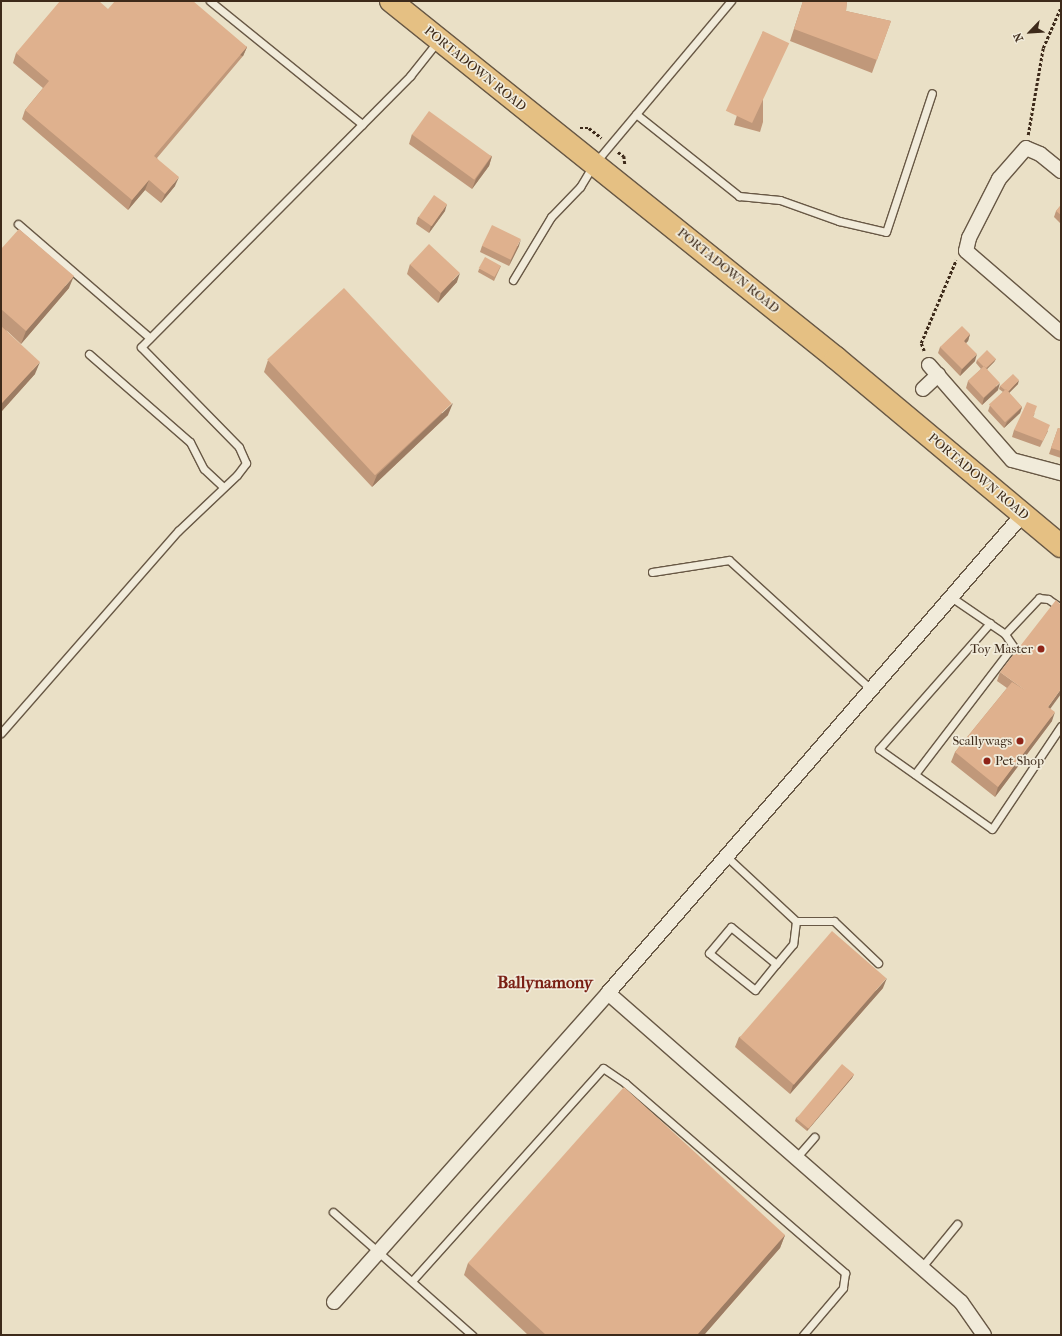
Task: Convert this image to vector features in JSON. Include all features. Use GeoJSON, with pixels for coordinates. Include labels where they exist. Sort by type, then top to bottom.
{"type":"FeatureCollection","features":[{"type":"Feature","properties":{"kind":"highway","name":"PORTADOWN ROAD"},"geometry":{"type":"LineString","coordinates":[[391,1],[836,358],[1061,546]]}},
{"type":"Feature","properties":{"kind":"street"},"geometry":{"type":"LineString","coordinates":[[1061,171],[1040,154],[1026,148],[999,179],[969,238],[966,251],[1061,333]]}},
{"type":"Feature","properties":{"kind":"street"},"geometry":{"type":"LineString","coordinates":[[923,389],[934,370],[1012,460],[1061,473]]}},
{"type":"Feature","properties":{"kind":"street"},"geometry":{"type":"LineString","coordinates":[[334,1302],[380,1253],[608,993],[1023,514]]}},
{"type":"Feature","properties":{"kind":"street"},"geometry":{"type":"LineString","coordinates":[[608,993],[960,1302],[984,1335]]}},
{"type":"Feature","properties":{"kind":"lane"},"geometry":{"type":"LineString","coordinates":[[210,1],[362,124]]}},
{"type":"Feature","properties":{"kind":"lane"},"geometry":{"type":"LineString","coordinates":[[513,280],[551,217],[580,187],[594,164],[731,1]]}},
{"type":"Feature","properties":{"kind":"lane"},"geometry":{"type":"LineString","coordinates":[[1,733],[178,531],[244,468],[246,463],[244,454],[141,348],[410,76],[439,40]]}},
{"type":"Feature","properties":{"kind":"lane"},"geometry":{"type":"LineString","coordinates":[[636,114],[740,196],[780,200],[839,221],[886,232],[932,93]]}},
{"type":"Feature","properties":{"kind":"lane"},"geometry":{"type":"LineString","coordinates":[[18,224],[150,338]]}},
{"type":"Feature","properties":{"kind":"lane"},"geometry":{"type":"LineString","coordinates":[[89,354],[190,442],[204,469],[223,487]]}},
{"type":"Feature","properties":{"kind":"lane"},"geometry":{"type":"LineString","coordinates":[[652,572],[729,560],[871,689]]}},
{"type":"Feature","properties":{"kind":"lane"},"geometry":{"type":"LineString","coordinates":[[915,774],[1013,646],[1005,634],[951,597]]}},
{"type":"Feature","properties":{"kind":"lane"},"geometry":{"type":"LineString","coordinates":[[1005,634],[1039,598],[1048,599],[1061,608]]}},
{"type":"Feature","properties":{"kind":"lane"},"geometry":{"type":"LineString","coordinates":[[990,623],[879,748],[992,829],[1061,726]]}},
{"type":"Feature","properties":{"kind":"lane"},"geometry":{"type":"LineString","coordinates":[[726,856],[796,921],[834,921],[878,963]]}},
{"type":"Feature","properties":{"kind":"lane"},"geometry":{"type":"LineString","coordinates":[[776,964],[731,927],[709,952],[755,990],[793,944],[796,921]]}},
{"type":"Feature","properties":{"kind":"lane"},"geometry":{"type":"LineString","coordinates":[[412,1281],[602,1068],[625,1083],[845,1273],[843,1288],[803,1335]]}},
{"type":"Feature","properties":{"kind":"lane"},"geometry":{"type":"LineString","coordinates":[[796,1158],[814,1137]]}},
{"type":"Feature","properties":{"kind":"lane"},"geometry":{"type":"LineString","coordinates":[[333,1212],[472,1335]]}},
{"type":"Feature","properties":{"kind":"lane"},"geometry":{"type":"LineString","coordinates":[[921,1268],[958,1224]]}},
{"type":"Feature","properties":{"kind":"path"},"geometry":{"type":"LineString","coordinates":[[1026,148],[1043,48],[1061,7]]}},
{"type":"Feature","properties":{"kind":"path"},"geometry":{"type":"LineString","coordinates":[[934,370],[921,343],[956,259],[966,251]]}},
{"type":"Feature","properties":{"kind":"building"},"geometry":{"type":"Polygon","coordinates":[[[60,1],[99,1],[108,9],[115,1],[193,1],[247,47],[154,156],[179,177],[165,194],[149,180],[132,200],[25,110],[49,81],[16,53],[60,1]]]}},
{"type":"Feature","properties":{"kind":"building"},"geometry":{"type":"Polygon","coordinates":[[[803,1],[847,1],[846,11],[891,21],[877,60],[794,29],[803,1]]]}},
{"type":"Feature","properties":{"kind":"building"},"geometry":{"type":"Polygon","coordinates":[[[763,31],[789,43],[752,123],[726,111],[763,31]]]}},
{"type":"Feature","properties":{"kind":"building"},"geometry":{"type":"Polygon","coordinates":[[[429,111],[491,156],[474,180],[412,134],[429,111]]]}},
{"type":"Feature","properties":{"kind":"building"},"geometry":{"type":"Polygon","coordinates":[[[434,195],[447,204],[432,226],[419,217],[434,195]]]}},
{"type":"Feature","properties":{"kind":"building"},"geometry":{"type":"Polygon","coordinates":[[[1061,205],[1061,215],[1056,211],[1061,205]]]}},
{"type":"Feature","properties":{"kind":"building"},"geometry":{"type":"Polygon","coordinates":[[[492,225],[521,239],[511,260],[482,246],[492,225]]]}},
{"type":"Feature","properties":{"kind":"building"},"geometry":{"type":"Polygon","coordinates":[[[19,229],[74,276],[26,331],[1,309],[1,249],[19,229]]]}},
{"type":"Feature","properties":{"kind":"building"},"geometry":{"type":"Polygon","coordinates":[[[429,244],[460,273],[441,293],[410,264],[429,244]]]}},
{"type":"Feature","properties":{"kind":"building"},"geometry":{"type":"Polygon","coordinates":[[[485,257],[501,266],[494,277],[479,268],[485,257]]]}},
{"type":"Feature","properties":{"kind":"building"},"geometry":{"type":"Polygon","coordinates":[[[344,288],[452,404],[375,475],[267,360],[344,288]]]}},
{"type":"Feature","properties":{"kind":"building"},"geometry":{"type":"Polygon","coordinates":[[[1,326],[40,362],[1,404],[1,326]]]}},
{"type":"Feature","properties":{"kind":"building"},"geometry":{"type":"Polygon","coordinates":[[[962,326],[970,334],[964,341],[977,354],[962,369],[940,347],[962,326]]]}},
{"type":"Feature","properties":{"kind":"building"},"geometry":{"type":"Polygon","coordinates":[[[987,350],[996,359],[986,368],[977,360],[987,350]]]}},
{"type":"Feature","properties":{"kind":"building"},"geometry":{"type":"Polygon","coordinates":[[[984,366],[1000,383],[984,398],[968,381],[984,366]]]}},
{"type":"Feature","properties":{"kind":"building"},"geometry":{"type":"Polygon","coordinates":[[[1013,374],[1019,380],[1008,392],[1000,386],[1013,374]]]}},
{"type":"Feature","properties":{"kind":"building"},"geometry":{"type":"Polygon","coordinates":[[[1006,389],[1022,407],[1005,422],[989,404],[1006,389]]]}},
{"type":"Feature","properties":{"kind":"building"},"geometry":{"type":"Polygon","coordinates":[[[1027,402],[1037,406],[1033,417],[1050,425],[1043,441],[1014,430],[1027,402]]]}},
{"type":"Feature","properties":{"kind":"building"},"geometry":{"type":"Polygon","coordinates":[[[1058,428],[1061,429],[1061,451],[1051,448],[1058,428]]]}},
{"type":"Feature","properties":{"kind":"building"},"geometry":{"type":"Polygon","coordinates":[[[1056,600],[1061,605],[1061,689],[1048,707],[1055,712],[998,787],[955,752],[1012,682],[1025,690],[1000,672],[1056,600]]]}},
{"type":"Feature","properties":{"kind":"building"},"geometry":{"type":"Polygon","coordinates":[[[832,931],[886,978],[794,1085],[739,1037],[832,931]]]}},
{"type":"Feature","properties":{"kind":"building"},"geometry":{"type":"Polygon","coordinates":[[[842,1064],[854,1074],[809,1129],[796,1118],[842,1064]]]}},
{"type":"Feature","properties":{"kind":"building"},"geometry":{"type":"Polygon","coordinates":[[[624,1087],[785,1235],[697,1335],[546,1335],[468,1263],[624,1087]]]}},
{"type":"Feature","properties":{"kind":"place","name":"Toy Master"},"geometry":{"type":"Point","coordinates":[1041,649]}},
{"type":"Feature","properties":{"kind":"place","name":"Scallywags"},"geometry":{"type":"Point","coordinates":[1020,741]}},
{"type":"Feature","properties":{"kind":"place","name":"Pet Shop"},"geometry":{"type":"Point","coordinates":[987,761]}},
{"type":"Feature","properties":{"kind":"district","name":"Ballynamony"},"geometry":{"type":"Point","coordinates":[545,983]}}]}
